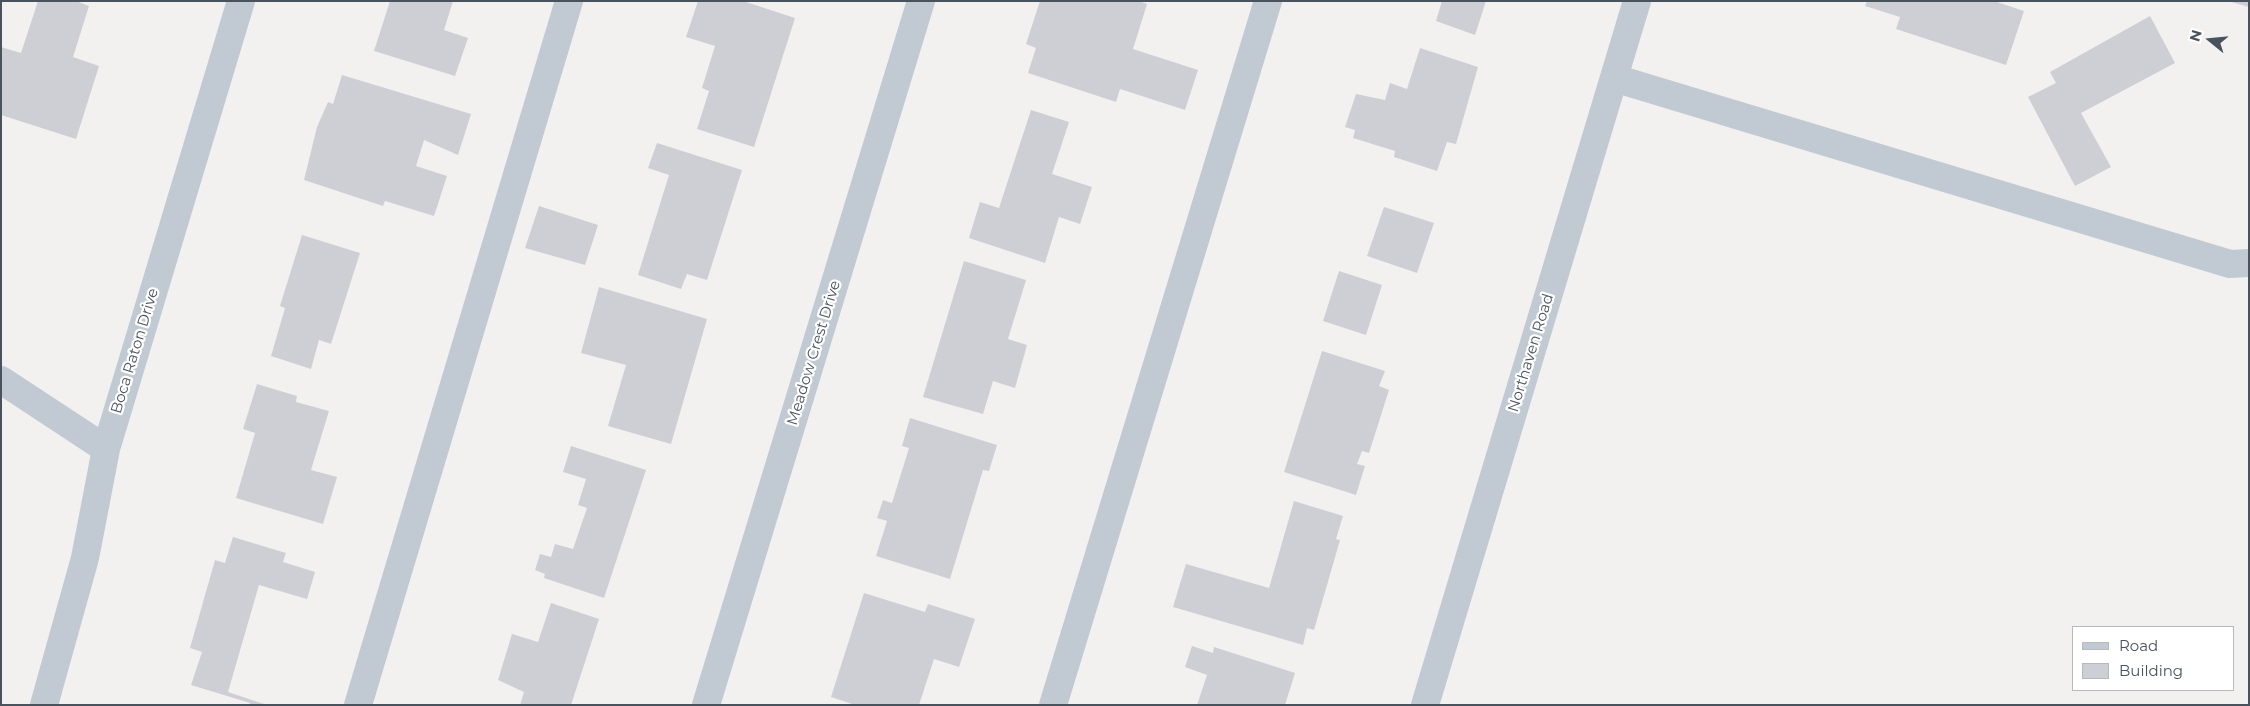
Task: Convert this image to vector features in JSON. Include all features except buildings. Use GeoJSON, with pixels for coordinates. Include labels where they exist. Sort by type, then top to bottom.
{"type":"FeatureCollection","features":[{"type":"Feature","properties":{"kind":"street","name":"Boca Raton Drive"},"geometry":{"type":"LineString","coordinates":[[44,705],[85,558],[106,449],[241,1]]}},
{"type":"Feature","properties":{"kind":"street"},"geometry":{"type":"LineString","coordinates":[[358,705],[569,1]]}},
{"type":"Feature","properties":{"kind":"street","name":"Meadow Crest Drive"},"geometry":{"type":"LineString","coordinates":[[706,705],[921,1]]}},
{"type":"Feature","properties":{"kind":"street"},"geometry":{"type":"LineString","coordinates":[[1053,705],[1268,1]]}},
{"type":"Feature","properties":{"kind":"street","name":"Northaven Road"},"geometry":{"type":"LineString","coordinates":[[1425,705],[1637,1]]}},
{"type":"Feature","properties":{"kind":"street"},"geometry":{"type":"LineString","coordinates":[[1614,78],[2230,264],[2249,263]]}},
{"type":"Feature","properties":{"kind":"street"},"geometry":{"type":"LineString","coordinates":[[1,380],[106,449]]}}]}
